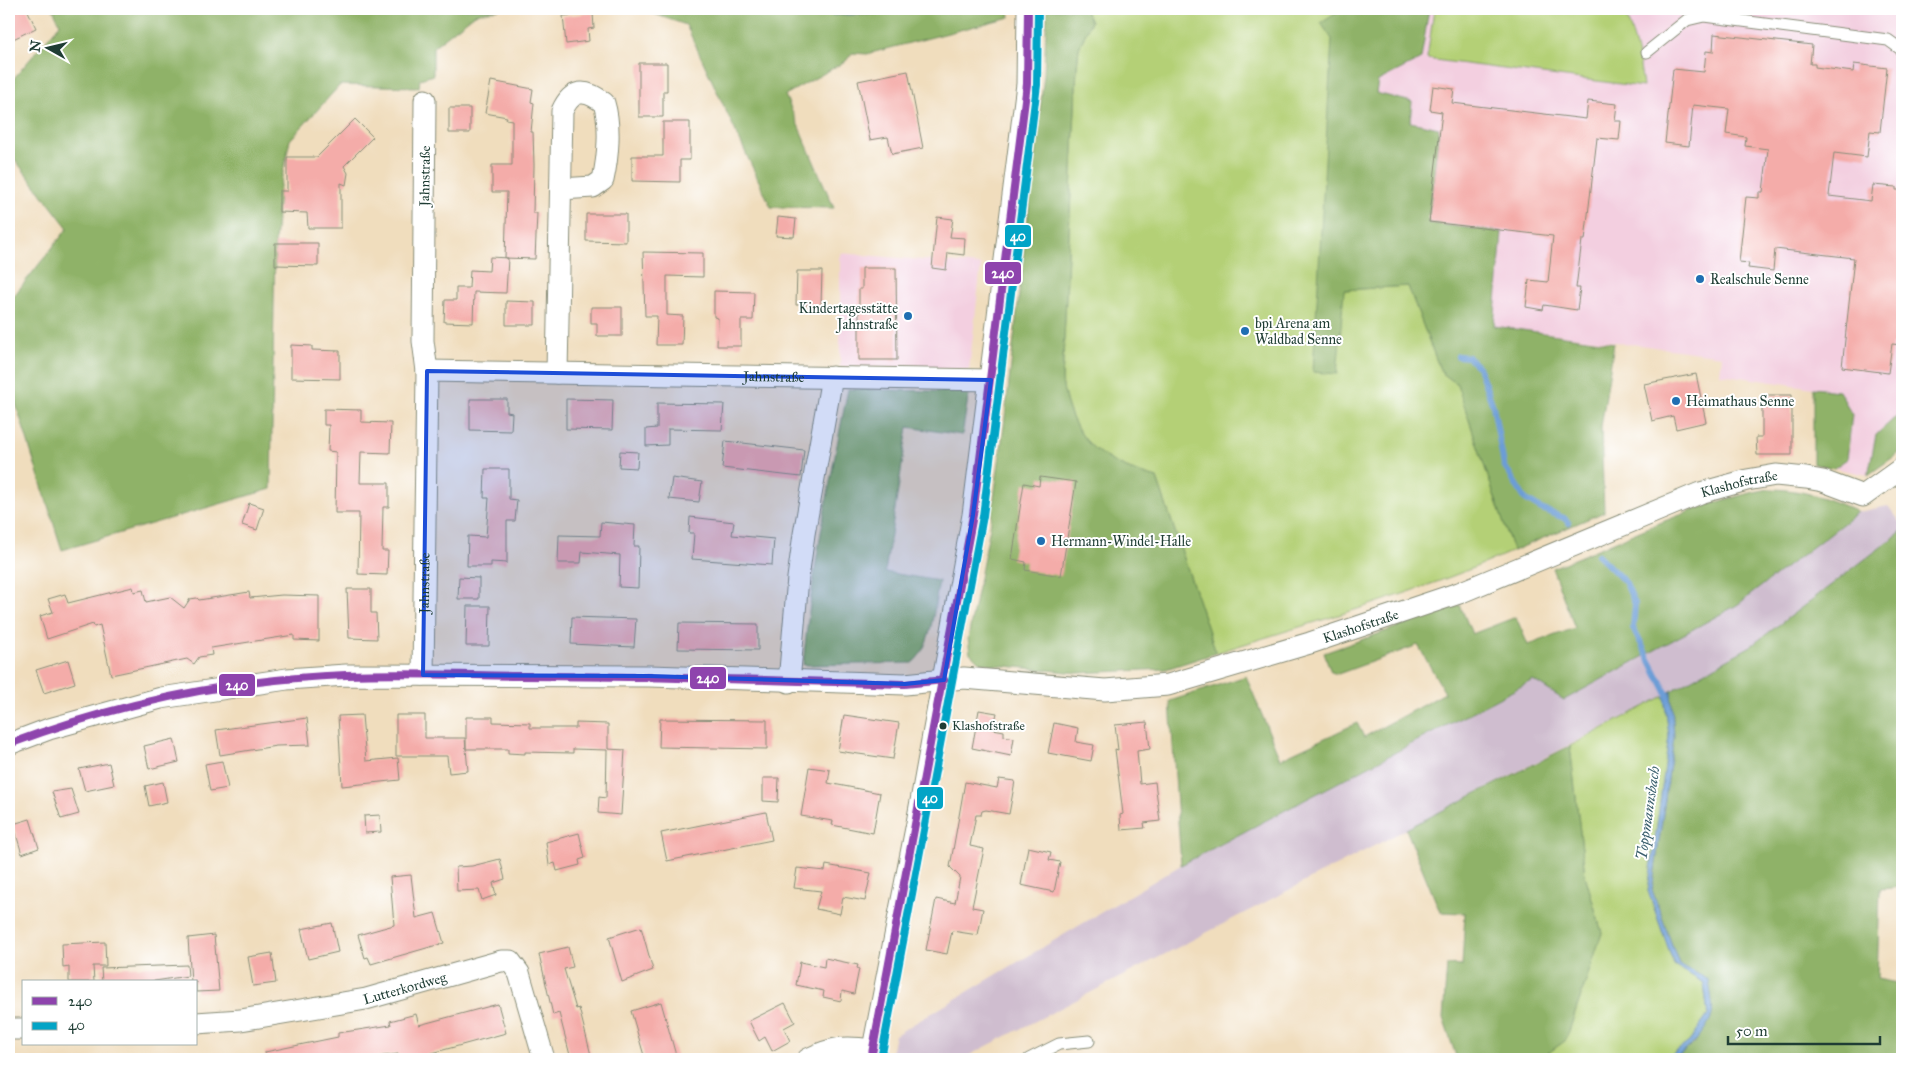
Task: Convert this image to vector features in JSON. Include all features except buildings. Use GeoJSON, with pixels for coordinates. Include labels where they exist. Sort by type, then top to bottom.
{"type":"FeatureCollection","features":[{"type":"Feature","properties":{"kind":"street"},"geometry":{"type":"LineString","coordinates":[[808,1059],[848,1046],[871,1054],[944,680],[973,515],[1027,84],[1028,9]]}},
{"type":"Feature","properties":{"kind":"street","name":"Jahnstraße"},"geometry":{"type":"LineString","coordinates":[[423,675],[427,371],[423,341],[425,100]]}},
{"type":"Feature","properties":{"kind":"street"},"geometry":{"type":"LineString","coordinates":[[557,373],[561,189]]}},
{"type":"Feature","properties":{"kind":"street","name":"Jahnstraße"},"geometry":{"type":"LineString","coordinates":[[427,371],[991,380]]}},
{"type":"Feature","properties":{"kind":"street"},"geometry":{"type":"LineString","coordinates":[[789,682],[798,578],[804,534],[832,377]]}},
{"type":"Feature","properties":{"kind":"street","name":"Klashofstraße"},"geometry":{"type":"LineString","coordinates":[[9,744],[107,712],[161,698],[287,679],[346,675],[649,676],[789,682],[905,684],[980,679],[1105,690],[1168,685],[1310,643],[1459,593],[1700,493],[1747,480],[1776,475],[1823,481],[1863,496],[1902,468]]}},
{"type":"Feature","properties":{"kind":"street","name":"Lutterkordweg"},"geometry":{"type":"LineString","coordinates":[[198,1023],[241,1020],[366,999],[502,961],[510,962],[519,973],[544,1059]]}},
{"type":"Feature","properties":{"kind":"street"},"geometry":{"type":"LineString","coordinates":[[9,1029],[22,1029]]}},
{"type":"Feature","properties":{"kind":"lane"},"geometry":{"type":"LineString","coordinates":[[1647,52],[1687,20],[1704,16],[1888,40],[1902,50]]}},
{"type":"Feature","properties":{"kind":"lane"},"geometry":{"type":"LineString","coordinates":[[1029,1059],[1059,1044],[1089,1042]]}},
{"type":"Feature","properties":{"kind":"highlighted area"},"geometry":{"type":"Polygon","coordinates":[[[427,371],[991,380],[973,515],[944,680],[905,684],[649,676],[423,675],[427,371]]]}},
{"type":"Feature","properties":{"kind":"shaded area","name":"Realschule Senne"},"geometry":{"type":"Polygon","coordinates":[[[1429,9],[1856,9],[1902,14],[1902,451],[1868,475],[1813,464],[1813,388],[1720,374],[1722,356],[1494,326],[1502,232],[1428,223],[1439,128],[1410,122],[1375,93],[1378,81],[1421,59],[1429,9]]]}},
{"type":"Feature","properties":{"kind":"shaded area","name":"Kindertagesstätte Jahnstraße"},"geometry":{"type":"Polygon","coordinates":[[[840,253],[981,265],[969,370],[840,367],[840,253]]]}},
{"type":"Feature","properties":{"kind":"shaded area"},"geometry":{"type":"Polygon","coordinates":[[[1888,506],[1902,524],[1902,531],[1751,646],[1664,696],[962,1059],[890,1059],[895,1035],[1181,865],[1533,680],[1737,605],[1858,512],[1888,506]]]}},
{"type":"Feature","properties":{"kind":"green space"},"geometry":{"type":"Polygon","coordinates":[[[53,9],[499,9],[475,14],[433,47],[433,75],[420,79],[419,87],[340,85],[290,140],[279,191],[275,243],[271,489],[62,550],[9,382],[9,302],[68,228],[9,152],[9,84],[60,24],[53,9]]]}},
{"type":"Feature","properties":{"kind":"green space"},"geometry":{"type":"Polygon","coordinates":[[[640,9],[795,9],[834,15],[866,15],[900,11],[897,9],[1009,9],[1010,17],[867,54],[852,53],[846,61],[785,95],[834,208],[771,207],[686,25],[640,9]]]}},
{"type":"Feature","properties":{"kind":"green space"},"geometry":{"type":"Polygon","coordinates":[[[1047,9],[1084,9],[1091,21],[1079,48],[1077,66],[1062,381],[1066,401],[1081,434],[1092,446],[1119,465],[1157,478],[1216,653],[1166,669],[1078,673],[994,665],[979,662],[970,653],[968,638],[990,527],[1004,426],[1044,75],[1047,9]]]}},
{"type":"Feature","properties":{"kind":"green space","name":"bpi Arena am Waldbad Senne"},"geometry":{"type":"Polygon","coordinates":[[[1084,9],[1384,9],[1344,290],[1408,286],[1441,372],[1457,384],[1513,551],[1404,594],[1216,653],[1157,478],[1119,465],[1092,446],[1081,434],[1066,401],[1062,381],[1077,66],[1079,48],[1091,21],[1084,9]]]}},
{"type":"Feature","properties":{"kind":"green space"},"geometry":{"type":"Polygon","coordinates":[[[1337,9],[1429,9],[1421,59],[1378,81],[1376,93],[1412,102],[1410,122],[1439,128],[1428,223],[1502,232],[1494,326],[1614,343],[1601,427],[1604,512],[1513,551],[1457,384],[1441,372],[1408,286],[1344,290],[1337,374],[1313,372],[1332,39],[1321,23],[1337,13],[1337,9]]]}},
{"type":"Feature","properties":{"kind":"green space"},"geometry":{"type":"Polygon","coordinates":[[[1434,9],[1623,9],[1636,47],[1643,87],[1427,59],[1434,9]]]}},
{"type":"Feature","properties":{"kind":"green space"},"geometry":{"type":"Polygon","coordinates":[[[1856,9],[1902,9],[1902,14],[1856,9]]]}},
{"type":"Feature","properties":{"kind":"green space"},"geometry":{"type":"Polygon","coordinates":[[[1813,388],[1839,391],[1852,414],[1847,459],[1834,468],[1813,464],[1813,388]]]}},
{"type":"Feature","properties":{"kind":"green space"},"geometry":{"type":"Polygon","coordinates":[[[848,389],[969,392],[962,435],[908,427],[885,572],[939,581],[928,637],[919,656],[912,663],[803,665],[816,560],[848,389]]]}},
{"type":"Feature","properties":{"kind":"green space"},"geometry":{"type":"Polygon","coordinates":[[[1902,411],[1902,451],[1868,475],[1876,435],[1902,411]]]}},
{"type":"Feature","properties":{"kind":"green space"},"geometry":{"type":"Polygon","coordinates":[[[1769,489],[1781,489],[1815,495],[1858,512],[1737,605],[1564,700],[1533,680],[1181,865],[1170,701],[1246,676],[1280,759],[1357,723],[1364,737],[1445,693],[1418,645],[1338,674],[1331,672],[1324,653],[1460,605],[1472,634],[1516,617],[1528,645],[1575,628],[1552,568],[1686,513],[1741,495],[1769,489]]]}},
{"type":"Feature","properties":{"kind":"green space"},"geometry":{"type":"Polygon","coordinates":[[[1902,531],[1902,887],[1880,889],[1877,979],[1902,984],[1902,1059],[1673,1059],[1694,1044],[1712,1015],[1709,981],[1679,964],[1652,890],[1674,737],[1671,691],[1751,646],[1902,531]]]}},
{"type":"Feature","properties":{"kind":"green space"},"geometry":{"type":"Polygon","coordinates":[[[1664,696],[1669,736],[1648,891],[1674,965],[1704,983],[1708,1015],[1689,1042],[1666,1059],[1540,1059],[1566,1040],[1602,933],[1585,875],[1570,746],[1664,696]]]}},
{"type":"Feature","properties":{"kind":"green space"},"geometry":{"type":"Polygon","coordinates":[[[1570,746],[1585,875],[1602,933],[1566,1040],[1540,1059],[1457,1059],[1443,1018],[1447,965],[1462,966],[1465,913],[1440,912],[1406,829],[1570,746]]]}},
{"type":"Feature","properties":{"kind":"water"},"geometry":{"type":"Polygon","coordinates":[[[795,9],[897,9],[901,11],[834,15],[795,9]]]}},
{"type":"Feature","properties":{"kind":"water"},"geometry":{"type":"Polygon","coordinates":[[[1671,691],[1674,737],[1652,890],[1679,964],[1709,980],[1712,1015],[1705,1029],[1694,1043],[1673,1058],[1666,1059],[1689,1042],[1708,1015],[1704,983],[1674,965],[1648,891],[1669,736],[1664,696],[1671,691]]]}},
{"type":"Feature","properties":{"kind":"waterway","name":"Toppmannsbach"},"geometry":{"type":"LineString","coordinates":[[1458,356],[1468,357],[1479,368],[1493,406],[1504,465],[1525,499],[1541,509],[1564,518],[1569,523]]}},
{"type":"Feature","properties":{"kind":"waterway","name":"Toppmannsbach"},"geometry":{"type":"LineString","coordinates":[[1598,555],[1626,583],[1635,604],[1633,628],[1667,694],[1668,702]]}},
{"type":"Feature","properties":{"kind":"transit line","name":"240"},"geometry":{"type":"LineString","coordinates":[[871,1059],[973,515],[1027,84],[1028,9]]}},
{"type":"Feature","properties":{"kind":"transit line","name":"40"},"geometry":{"type":"LineString","coordinates":[[881,1059],[983,516],[1037,85],[1038,9]]}},
{"type":"Feature","properties":{"kind":"transit line","name":"240"},"geometry":{"type":"LineString","coordinates":[[9,744],[91,717],[175,696],[217,688],[303,677],[367,674],[432,674],[664,677],[905,684],[944,680]]}},
{"type":"Feature","properties":{"kind":"place","name":"Realschule Senne"},"geometry":{"type":"Point","coordinates":[1700,279]}},
{"type":"Feature","properties":{"kind":"place","name":"Kindertagesstätte Jahnstraße"},"geometry":{"type":"Point","coordinates":[908,316]}},
{"type":"Feature","properties":{"kind":"place","name":"bpi Arena am Waldbad Senne"},"geometry":{"type":"Point","coordinates":[1245,331]}},
{"type":"Feature","properties":{"kind":"place","name":"Heimathaus Senne"},"geometry":{"type":"Point","coordinates":[1676,401]}},
{"type":"Feature","properties":{"kind":"place","name":"Hermann-Windel-Halle"},"geometry":{"type":"Point","coordinates":[1041,541]}},
{"type":"Feature","properties":{"kind":"place","name":"Klashofstraße"},"geometry":{"type":"Point","coordinates":[943,726]}}]}
